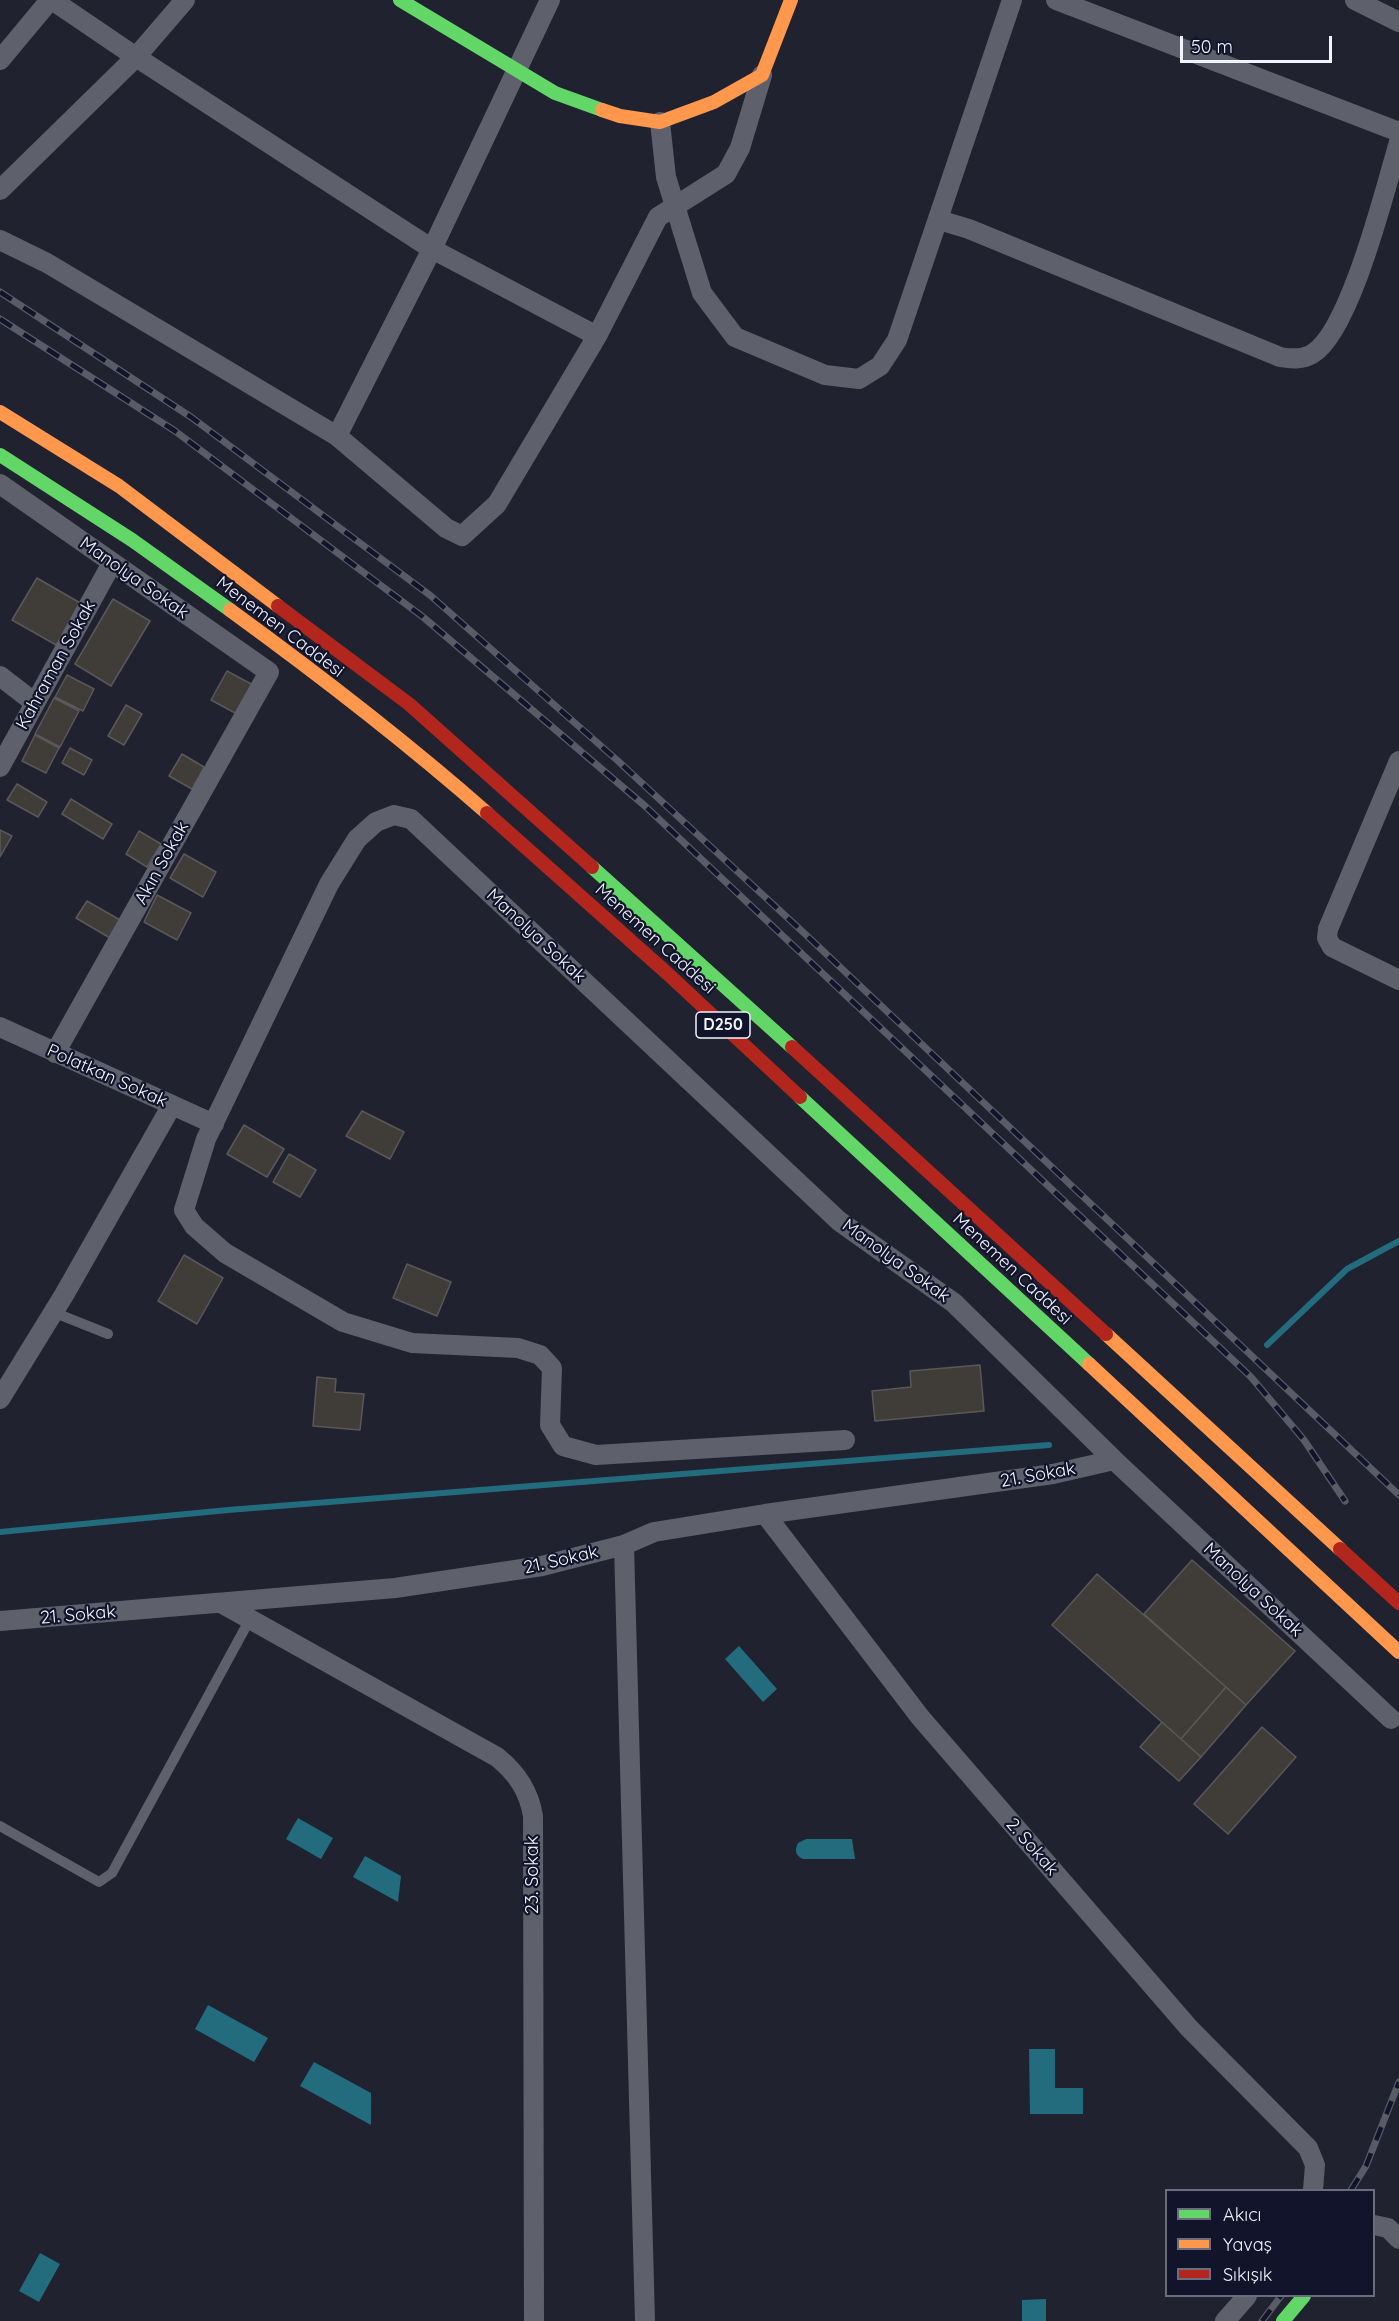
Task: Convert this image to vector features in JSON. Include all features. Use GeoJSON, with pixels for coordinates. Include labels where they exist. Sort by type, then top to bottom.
{"type":"FeatureCollection","features":[{"type":"Feature","properties":{"kind":"main road"},"geometry":{"type":"LineString","coordinates":[[400,0],[555,93],[620,116],[660,123],[714,102],[762,75],[791,0]]}},
{"type":"Feature","properties":{"kind":"main road","name":"Menemen Caddesi"},"geometry":{"type":"LineString","coordinates":[[0,412],[119,486],[409,704],[831,1081],[1399,1603]]}},
{"type":"Feature","properties":{"kind":"main road","name":"Menemen Caddesi"},"geometry":{"type":"LineString","coordinates":[[0,455],[132,540],[282,648],[436,768],[676,982],[1399,1652]]}},
{"type":"Feature","properties":{"kind":"main road"},"geometry":{"type":"LineString","coordinates":[[1283,2321],[1302,2297]]}},
{"type":"Feature","properties":{"kind":"street"},"geometry":{"type":"LineString","coordinates":[[0,60],[51,0],[432,249],[597,336]]}},
{"type":"Feature","properties":{"kind":"street"},"geometry":{"type":"LineString","coordinates":[[0,190],[136,57],[185,0]]}},
{"type":"Feature","properties":{"kind":"street"},"geometry":{"type":"LineString","coordinates":[[337,436],[432,249],[550,0]]}},
{"type":"Feature","properties":{"kind":"street"},"geometry":{"type":"LineString","coordinates":[[660,123],[666,177],[702,293],[735,337],[825,375],[859,379],[880,366],[897,340],[1012,0]]}},
{"type":"Feature","properties":{"kind":"street"},"geometry":{"type":"LineString","coordinates":[[1056,0],[1399,132]]}},
{"type":"Feature","properties":{"kind":"street"},"geometry":{"type":"LineString","coordinates":[[1355,0],[1399,22]]}},
{"type":"Feature","properties":{"kind":"street"},"geometry":{"type":"LineString","coordinates":[[0,240],[47,263],[337,436],[446,528],[462,536],[497,504],[597,336],[658,217],[726,174],[740,148],[762,75]]}},
{"type":"Feature","properties":{"kind":"street"},"geometry":{"type":"LineString","coordinates":[[939,220],[969,229],[1280,357],[1301,358],[1313,354],[1322,344],[1354,290],[1399,142]]}},
{"type":"Feature","properties":{"kind":"street","name":"Manolya Sokak"},"geometry":{"type":"LineString","coordinates":[[0,484],[269,672]]}},
{"type":"Feature","properties":{"kind":"street","name":"Kahraman Sokak"},"geometry":{"type":"LineString","coordinates":[[0,767],[112,563]]}},
{"type":"Feature","properties":{"kind":"street","name":"Akın Sokak"},"geometry":{"type":"LineString","coordinates":[[55,1053],[269,672]]}},
{"type":"Feature","properties":{"kind":"street"},"geometry":{"type":"LineString","coordinates":[[0,676],[35,703]]}},
{"type":"Feature","properties":{"kind":"street"},"geometry":{"type":"LineString","coordinates":[[1399,761],[1328,929],[1327,938],[1332,948],[1399,980]]}},
{"type":"Feature","properties":{"kind":"street","name":"Manolya Sokak"},"geometry":{"type":"LineString","coordinates":[[214,1124],[329,884],[357,839],[376,822],[394,815],[411,819],[839,1221],[954,1303],[1114,1460],[1391,1719]]}},
{"type":"Feature","properties":{"kind":"street","name":"Polatkan Sokak"},"geometry":{"type":"LineString","coordinates":[[0,1027],[214,1124]]}},
{"type":"Feature","properties":{"kind":"street"},"geometry":{"type":"LineString","coordinates":[[0,1400],[172,1105]]}},
{"type":"Feature","properties":{"kind":"street"},"geometry":{"type":"LineString","coordinates":[[214,1124],[206,1139],[184,1210],[194,1226],[225,1253],[343,1322],[412,1343],[518,1348],[540,1355],[552,1368],[550,1425],[563,1446],[596,1455],[845,1440]]}},
{"type":"Feature","properties":{"kind":"street","name":"21. Sokak"},"geometry":{"type":"LineString","coordinates":[[0,1621],[395,1588],[542,1566],[624,1545],[654,1532],[765,1514],[1053,1474],[1114,1460]]}},
{"type":"Feature","properties":{"kind":"street","name":"2. Sokak"},"geometry":{"type":"LineString","coordinates":[[765,1514],[920,1717],[1189,2028],[1308,2148],[1315,2165],[1314,2189]]}},
{"type":"Feature","properties":{"kind":"street"},"geometry":{"type":"LineString","coordinates":[[624,1545],[645,2321]]}},
{"type":"Feature","properties":{"kind":"street","name":"23. Sokak"},"geometry":{"type":"LineString","coordinates":[[221,1603],[497,1757],[514,1773],[528,1794],[533,1816],[534,2321]]}},
{"type":"Feature","properties":{"kind":"street"},"geometry":{"type":"LineString","coordinates":[[1375,2225],[1388,2228],[1399,2239]]}},
{"type":"Feature","properties":{"kind":"street"},"geometry":{"type":"LineString","coordinates":[[1226,2321],[1245,2297]]}},
{"type":"Feature","properties":{"kind":"lane"},"geometry":{"type":"LineString","coordinates":[[53,1312],[108,1334]]}},
{"type":"Feature","properties":{"kind":"lane"},"geometry":{"type":"LineString","coordinates":[[0,1826],[99,1882],[112,1874],[250,1619]]}},
{"type":"Feature","properties":{"kind":"water"},"geometry":{"type":"Polygon","coordinates":[[[739,1646],[777,1689],[763,1702],[725,1659],[739,1646]]]}},
{"type":"Feature","properties":{"kind":"water"},"geometry":{"type":"Polygon","coordinates":[[[298,1818],[333,1838],[321,1859],[286,1839],[298,1818]]]}},
{"type":"Feature","properties":{"kind":"water"},"geometry":{"type":"Polygon","coordinates":[[[806,1839],[852,1839],[855,1859],[803,1859],[797,1855],[796,1848],[798,1843],[806,1839]]]}},
{"type":"Feature","properties":{"kind":"water"},"geometry":{"type":"Polygon","coordinates":[[[365,1856],[401,1876],[398,1902],[353,1877],[365,1856]]]}},
{"type":"Feature","properties":{"kind":"water"},"geometry":{"type":"Polygon","coordinates":[[[208,2005],[268,2038],[254,2062],[195,2029],[208,2005]]]}},
{"type":"Feature","properties":{"kind":"water"},"geometry":{"type":"Polygon","coordinates":[[[1029,2049],[1055,2049],[1055,2088],[1083,2088],[1083,2114],[1030,2114],[1029,2049]]]}},
{"type":"Feature","properties":{"kind":"water"},"geometry":{"type":"Polygon","coordinates":[[[314,2062],[371,2093],[371,2125],[300,2086],[314,2062]]]}},
{"type":"Feature","properties":{"kind":"water"},"geometry":{"type":"Polygon","coordinates":[[[40,2253],[60,2264],[39,2302],[19,2291],[40,2253]]]}},
{"type":"Feature","properties":{"kind":"water"},"geometry":{"type":"Polygon","coordinates":[[[1046,2299],[1046,2321],[1022,2321],[1022,2300],[1046,2299]]]}},
{"type":"Feature","properties":{"kind":"building"},"geometry":{"type":"Polygon","coordinates":[[[37,578],[82,604],[58,646],[12,620],[37,578]]]}},
{"type":"Feature","properties":{"kind":"building"},"geometry":{"type":"Polygon","coordinates":[[[113,599],[150,621],[111,686],[75,664],[113,599]]]}},
{"type":"Feature","properties":{"kind":"building"},"geometry":{"type":"Polygon","coordinates":[[[227,671],[253,685],[237,714],[211,700],[227,671]]]}},
{"type":"Feature","properties":{"kind":"building"},"geometry":{"type":"Polygon","coordinates":[[[67,675],[94,689],[83,711],[55,697],[67,675]]]}},
{"type":"Feature","properties":{"kind":"building"},"geometry":{"type":"Polygon","coordinates":[[[54,698],[79,711],[60,747],[35,734],[54,698]]]}},
{"type":"Feature","properties":{"kind":"building"},"geometry":{"type":"Polygon","coordinates":[[[126,705],[142,714],[124,745],[108,736],[126,705]]]}},
{"type":"Feature","properties":{"kind":"building"},"geometry":{"type":"Polygon","coordinates":[[[35,735],[59,748],[46,773],[22,761],[35,735]]]}},
{"type":"Feature","properties":{"kind":"building"},"geometry":{"type":"Polygon","coordinates":[[[70,748],[92,760],[84,775],[62,763],[70,748]]]}},
{"type":"Feature","properties":{"kind":"building"},"geometry":{"type":"Polygon","coordinates":[[[182,754],[204,767],[192,789],[169,776],[182,754]]]}},
{"type":"Feature","properties":{"kind":"building"},"geometry":{"type":"Polygon","coordinates":[[[17,784],[47,802],[38,817],[7,800],[17,784]]]}},
{"type":"Feature","properties":{"kind":"building"},"geometry":{"type":"Polygon","coordinates":[[[71,799],[112,824],[103,839],[62,814],[71,799]]]}},
{"type":"Feature","properties":{"kind":"building"},"geometry":{"type":"Polygon","coordinates":[[[0,830],[12,836],[0,857],[0,830]]]}},
{"type":"Feature","properties":{"kind":"building"},"geometry":{"type":"Polygon","coordinates":[[[139,831],[161,844],[147,867],[126,854],[139,831]]]}},
{"type":"Feature","properties":{"kind":"building"},"geometry":{"type":"Polygon","coordinates":[[[184,854],[216,872],[203,897],[170,878],[184,854]]]}},
{"type":"Feature","properties":{"kind":"building"},"geometry":{"type":"Polygon","coordinates":[[[157,895],[191,913],[177,940],[144,922],[157,895]]]}},
{"type":"Feature","properties":{"kind":"building"},"geometry":{"type":"Polygon","coordinates":[[[87,901],[120,920],[110,938],[76,918],[87,901]]]}},
{"type":"Feature","properties":{"kind":"building"},"geometry":{"type":"Polygon","coordinates":[[[362,1111],[404,1132],[390,1159],[346,1136],[362,1111]]]}},
{"type":"Feature","properties":{"kind":"building"},"geometry":{"type":"Polygon","coordinates":[[[244,1125],[284,1149],[267,1177],[227,1154],[244,1125]]]}},
{"type":"Feature","properties":{"kind":"building"},"geometry":{"type":"Polygon","coordinates":[[[289,1154],[316,1170],[300,1197],[273,1182],[289,1154]]]}},
{"type":"Feature","properties":{"kind":"building"},"geometry":{"type":"Polygon","coordinates":[[[184,1255],[223,1278],[197,1324],[158,1301],[184,1255]]]}},
{"type":"Feature","properties":{"kind":"building"},"geometry":{"type":"Polygon","coordinates":[[[407,1264],[451,1282],[437,1316],[393,1298],[407,1264]]]}},
{"type":"Feature","properties":{"kind":"building"},"geometry":{"type":"Polygon","coordinates":[[[980,1365],[984,1411],[875,1421],[872,1391],[911,1387],[910,1371],[980,1365]]]}},
{"type":"Feature","properties":{"kind":"building"},"geometry":{"type":"Polygon","coordinates":[[[317,1377],[336,1379],[335,1392],[364,1394],[360,1430],[313,1426],[317,1377]]]}},
{"type":"Feature","properties":{"kind":"building"},"geometry":{"type":"Polygon","coordinates":[[[1192,1560],[1295,1651],[1246,1705],[1144,1614],[1192,1560]]]}},
{"type":"Feature","properties":{"kind":"building"},"geometry":{"type":"Polygon","coordinates":[[[1097,1574],[1226,1687],[1181,1739],[1052,1625],[1097,1574]]]}},
{"type":"Feature","properties":{"kind":"building"},"geometry":{"type":"Polygon","coordinates":[[[1226,1687],[1246,1705],[1201,1757],[1181,1739],[1226,1687]]]}},
{"type":"Feature","properties":{"kind":"building"},"geometry":{"type":"Polygon","coordinates":[[[1162,1722],[1201,1757],[1179,1781],[1140,1747],[1162,1722]]]}},
{"type":"Feature","properties":{"kind":"building"},"geometry":{"type":"Polygon","coordinates":[[[1262,1727],[1296,1757],[1228,1834],[1194,1804],[1262,1727]]]}},
{"type":"Feature","properties":{"kind":"waterway"},"geometry":{"type":"LineString","coordinates":[[1267,1345],[1347,1269],[1399,1241]]}},
{"type":"Feature","properties":{"kind":"waterway"},"geometry":{"type":"LineString","coordinates":[[0,1532],[228,1510],[1049,1445]]}},
{"type":"Feature","properties":{"kind":"railway"},"geometry":{"type":"LineString","coordinates":[[0,292],[191,417],[431,596],[618,761],[804,933],[1399,1495]]}},
{"type":"Feature","properties":{"kind":"railway"},"geometry":{"type":"LineString","coordinates":[[0,319],[175,431],[423,617],[645,806],[1251,1377],[1304,1440],[1345,1501]]}},
{"type":"Feature","properties":{"kind":"railway"},"geometry":{"type":"LineString","coordinates":[[1352,2189],[1366,2166],[1399,2082]]}},
{"type":"Feature","properties":{"kind":"railway"},"geometry":{"type":"LineString","coordinates":[[1262,2321],[1280,2297]]}},
{"type":"Feature","properties":{"kind":"traffic: fast"},"geometry":{"type":"LineString","coordinates":[[400,0],[555,93],[602,110]]}},
{"type":"Feature","properties":{"kind":"traffic: fast"},"geometry":{"type":"LineString","coordinates":[[0,455],[132,540],[230,610]]}},
{"type":"Feature","properties":{"kind":"traffic: fast"},"geometry":{"type":"LineString","coordinates":[[592,867],[792,1047]]}},
{"type":"Feature","properties":{"kind":"traffic: fast"},"geometry":{"type":"LineString","coordinates":[[800,1097],[1089,1364]]}},
{"type":"Feature","properties":{"kind":"traffic: fast"},"geometry":{"type":"LineString","coordinates":[[1283,2321],[1303,2297]]}},
{"type":"Feature","properties":{"kind":"traffic: slow"},"geometry":{"type":"LineString","coordinates":[[602,110],[620,116],[660,122],[714,102],[762,75],[791,0]]}},
{"type":"Feature","properties":{"kind":"traffic: slow"},"geometry":{"type":"LineString","coordinates":[[0,412],[119,486],[278,606]]}},
{"type":"Feature","properties":{"kind":"traffic: slow"},"geometry":{"type":"LineString","coordinates":[[230,610],[361,708],[487,813]]}},
{"type":"Feature","properties":{"kind":"traffic: slow"},"geometry":{"type":"LineString","coordinates":[[1106,1334],[1340,1549]]}},
{"type":"Feature","properties":{"kind":"traffic: slow"},"geometry":{"type":"LineString","coordinates":[[1089,1364],[1399,1652]]}},
{"type":"Feature","properties":{"kind":"traffic: jam"},"geometry":{"type":"LineString","coordinates":[[278,606],[409,704],[592,867]]}},
{"type":"Feature","properties":{"kind":"traffic: jam"},"geometry":{"type":"LineString","coordinates":[[487,813],[668,974],[800,1097]]}},
{"type":"Feature","properties":{"kind":"traffic: jam"},"geometry":{"type":"LineString","coordinates":[[792,1047],[1106,1334]]}},
{"type":"Feature","properties":{"kind":"traffic: jam"},"geometry":{"type":"LineString","coordinates":[[1340,1549],[1399,1603]]}}]}
